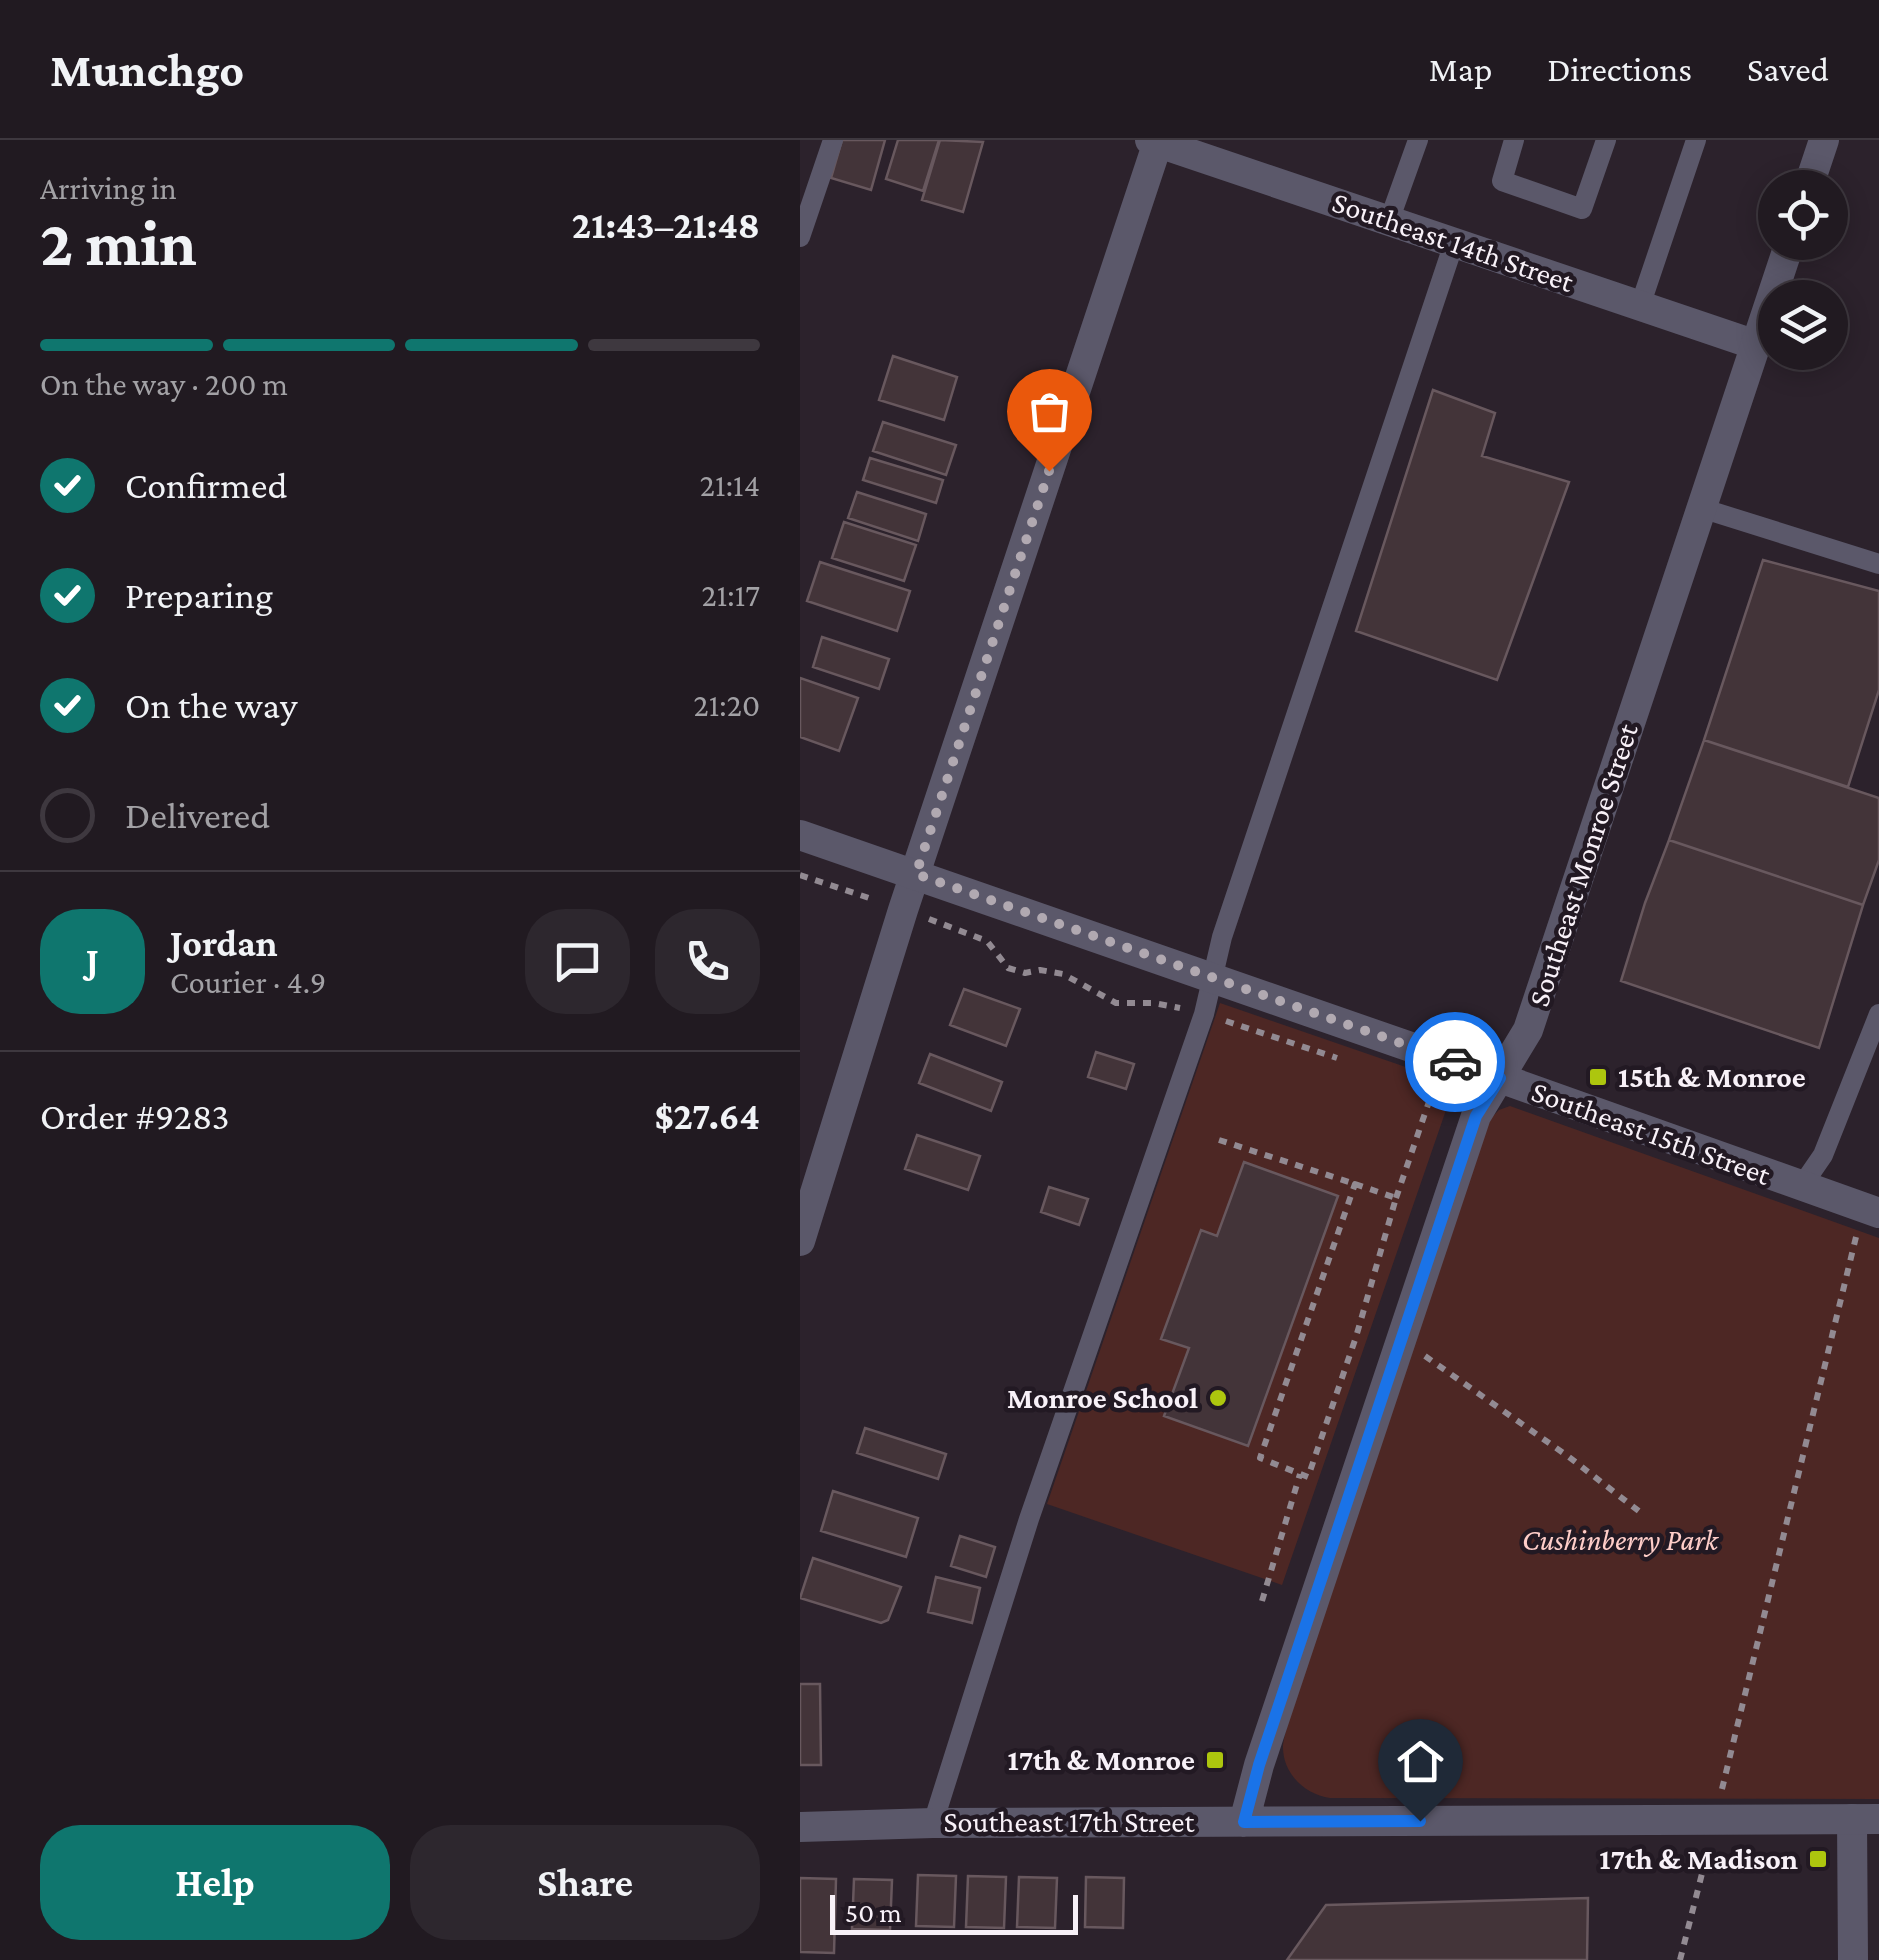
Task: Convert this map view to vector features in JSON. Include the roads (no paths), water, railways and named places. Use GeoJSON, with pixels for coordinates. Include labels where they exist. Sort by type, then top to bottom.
{"type":"FeatureCollection","features":[{"type":"Feature","properties":{"kind":"street"},"geometry":{"type":"LineString","coordinates":[[1814,170],[1824,140]]}},
{"type":"Feature","properties":{"kind":"street","name":"Southeast 14th Street"},"geometry":{"type":"LineString","coordinates":[[1154,141],[1756,345]]}},
{"type":"Feature","properties":{"kind":"street"},"geometry":{"type":"LineString","coordinates":[[800,1241],[1154,141]]}},
{"type":"Feature","properties":{"kind":"street","name":"Southeast Monroe Street"},"geometry":{"type":"LineString","coordinates":[[1244,1822],[1259,1765],[1476,1116],[1528,1030],[1784,260]]}},
{"type":"Feature","properties":{"kind":"street","name":"Southeast 15th Street"},"geometry":{"type":"LineString","coordinates":[[800,835],[1871,1210]]}},
{"type":"Feature","properties":{"kind":"street"},"geometry":{"type":"LineString","coordinates":[[1853,1960],[1866,1819]]}},
{"type":"Feature","properties":{"kind":"street","name":"Southeast 17th Street"},"geometry":{"type":"LineString","coordinates":[[800,1827],[933,1823],[1866,1819]]}},
{"type":"Feature","properties":{"kind":"lane"},"geometry":{"type":"LineString","coordinates":[[800,237],[833,140]]}},
{"type":"Feature","properties":{"kind":"lane"},"geometry":{"type":"LineString","coordinates":[[1389,221],[1418,140]]}},
{"type":"Feature","properties":{"kind":"lane"},"geometry":{"type":"LineString","coordinates":[[1514,140],[1502,181],[1582,208],[1606,140]]}},
{"type":"Feature","properties":{"kind":"lane"},"geometry":{"type":"LineString","coordinates":[[1640,306],[1696,140]]}},
{"type":"Feature","properties":{"kind":"lane"},"geometry":{"type":"LineString","coordinates":[[933,1823],[1029,1519],[1204,1014],[1222,936],[1454,242]]}},
{"type":"Feature","properties":{"kind":"lane"},"geometry":{"type":"LineString","coordinates":[[1702,508],[1879,564]]}},
{"type":"Feature","properties":{"kind":"lane"},"geometry":{"type":"LineString","coordinates":[[1800,1187],[1823,1154],[1879,1014]]}},
{"type":"Feature","properties":{"kind":"place","name":"15th & Monroe"},"geometry":{"type":"Point","coordinates":[1598,1077]}},
{"type":"Feature","properties":{"kind":"place","name":"Monroe School"},"geometry":{"type":"Point","coordinates":[1218,1398]}},
{"type":"Feature","properties":{"kind":"place","name":"17th & Monroe"},"geometry":{"type":"Point","coordinates":[1215,1760]}},
{"type":"Feature","properties":{"kind":"place","name":"17th & Madison"},"geometry":{"type":"Point","coordinates":[1818,1859]}},
{"type":"Feature","properties":{"kind":"park label","name":"Cushinberry Park"},"geometry":{"type":"Point","coordinates":[1620,1540]}}]}
